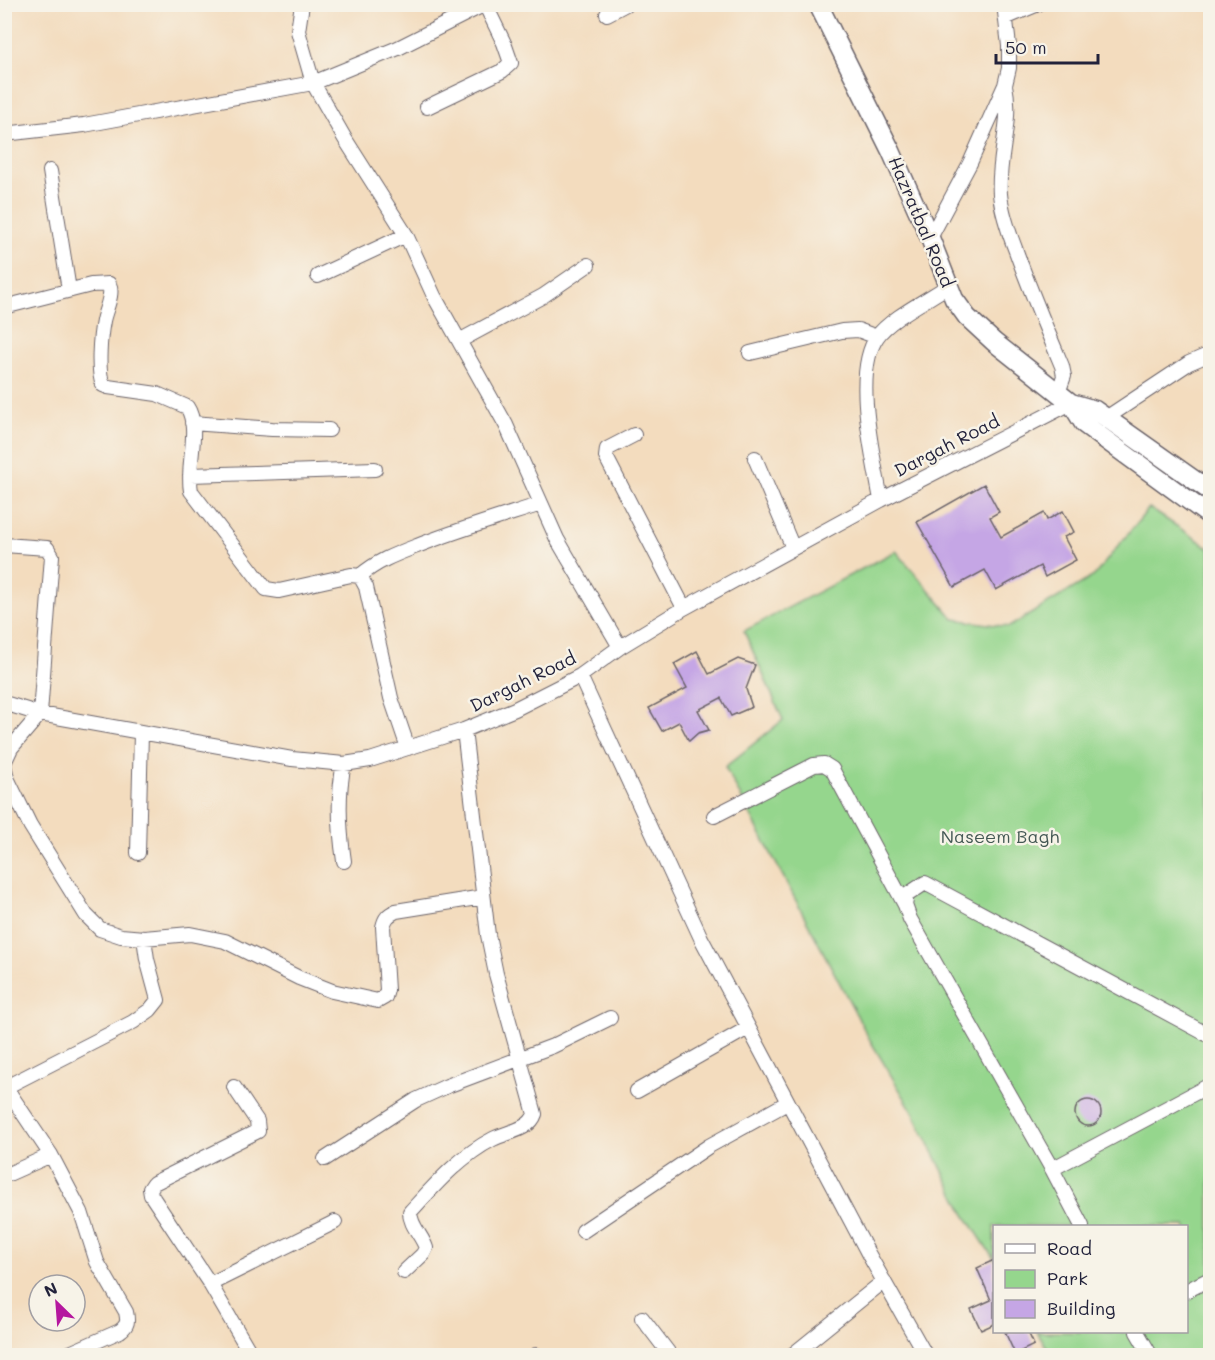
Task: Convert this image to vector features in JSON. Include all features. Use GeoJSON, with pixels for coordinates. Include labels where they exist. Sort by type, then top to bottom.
{"type":"FeatureCollection","features":[{"type":"Feature","properties":{"kind":"main road","name":"Hazratbal Road"},"geometry":{"type":"LineString","coordinates":[[818,4],[891,151],[930,238],[954,299],[967,317],[994,342],[1064,398],[1084,424],[1210,516]]}},
{"type":"Feature","properties":{"kind":"main road","name":"Hazratbal Road"},"geometry":{"type":"LineString","coordinates":[[1064,398],[1095,410],[1210,488]]}},
{"type":"Feature","properties":{"kind":"street"},"geometry":{"type":"LineString","coordinates":[[302,4],[298,31],[313,83],[345,139],[406,235],[434,296],[506,425],[557,539],[620,647]]}},
{"type":"Feature","properties":{"kind":"street"},"geometry":{"type":"LineString","coordinates":[[4,134],[84,125],[313,83],[398,48],[485,4],[511,63],[502,71],[427,107]]}},
{"type":"Feature","properties":{"kind":"street"},"geometry":{"type":"LineString","coordinates":[[607,14],[626,4]]}},
{"type":"Feature","properties":{"kind":"street"},"geometry":{"type":"LineString","coordinates":[[930,238],[970,163],[1005,86],[1009,68],[1006,11],[1038,4]]}},
{"type":"Feature","properties":{"kind":"street"},"geometry":{"type":"LineString","coordinates":[[1005,86],[1008,117],[1000,175],[1000,195],[1005,219],[1026,280],[1062,366],[1065,376],[1064,398]]}},
{"type":"Feature","properties":{"kind":"street"},"geometry":{"type":"LineString","coordinates":[[50,171],[69,290]]}},
{"type":"Feature","properties":{"kind":"street"},"geometry":{"type":"LineString","coordinates":[[318,276],[406,235]]}},
{"type":"Feature","properties":{"kind":"street"},"geometry":{"type":"LineString","coordinates":[[459,341],[543,296],[588,265]]}},
{"type":"Feature","properties":{"kind":"street"},"geometry":{"type":"LineString","coordinates":[[4,307],[106,283],[111,287],[101,333],[103,384],[108,387],[157,394],[182,403],[191,413],[190,485],[194,497],[266,589],[279,591],[351,575],[360,576],[371,566],[436,538],[541,504]]}},
{"type":"Feature","properties":{"kind":"street"},"geometry":{"type":"LineString","coordinates":[[881,500],[868,427],[866,398],[866,373],[871,351],[877,337],[892,323],[948,286]]}},
{"type":"Feature","properties":{"kind":"street"},"geometry":{"type":"LineString","coordinates":[[750,353],[842,331],[858,330],[877,337]]}},
{"type":"Feature","properties":{"kind":"street"},"geometry":{"type":"LineString","coordinates":[[1106,418],[1190,363],[1210,354]]}},
{"type":"Feature","properties":{"kind":"street","name":"Dargah Road"},"geometry":{"type":"LineString","coordinates":[[4,703],[40,714],[292,759],[344,764],[370,760],[464,730],[515,709],[580,676],[620,647],[684,608],[1064,398]]}},
{"type":"Feature","properties":{"kind":"street"},"geometry":{"type":"LineString","coordinates":[[192,423],[272,429],[329,430]]}},
{"type":"Feature","properties":{"kind":"street"},"geometry":{"type":"LineString","coordinates":[[634,435],[607,449],[606,457],[684,608]]}},
{"type":"Feature","properties":{"kind":"street"},"geometry":{"type":"LineString","coordinates":[[755,458],[793,548]]}},
{"type":"Feature","properties":{"kind":"street"},"geometry":{"type":"LineString","coordinates":[[190,475],[375,469]]}},
{"type":"Feature","properties":{"kind":"street"},"geometry":{"type":"LineString","coordinates":[[4,545],[40,546],[47,548],[52,556],[40,714],[11,748],[4,764],[7,778],[30,825],[86,915],[100,929],[121,936],[144,938],[190,934],[225,941],[321,987],[378,1001],[385,998],[387,990],[384,921],[389,914],[483,897]]}},
{"type":"Feature","properties":{"kind":"street"},"geometry":{"type":"LineString","coordinates":[[360,576],[366,586],[391,699],[408,748]]}},
{"type":"Feature","properties":{"kind":"street"},"geometry":{"type":"LineString","coordinates":[[580,676],[635,792],[677,891],[788,1103],[926,1356]]}},
{"type":"Feature","properties":{"kind":"street"},"geometry":{"type":"LineString","coordinates":[[404,1272],[423,1254],[426,1248],[410,1220],[410,1212],[441,1179],[478,1146],[525,1126],[535,1114],[496,974],[483,897],[464,730]]}},
{"type":"Feature","properties":{"kind":"street"},"geometry":{"type":"LineString","coordinates":[[138,853],[141,733]]}},
{"type":"Feature","properties":{"kind":"street"},"geometry":{"type":"LineString","coordinates":[[344,764],[340,799],[340,834],[344,861]]}},
{"type":"Feature","properties":{"kind":"street"},"geometry":{"type":"LineString","coordinates":[[714,816],[814,765],[824,764],[832,769],[905,905],[910,919],[1052,1169],[1081,1225]]}},
{"type":"Feature","properties":{"kind":"street"},"geometry":{"type":"LineString","coordinates":[[905,905],[907,895],[925,883],[1210,1036]]}},
{"type":"Feature","properties":{"kind":"street"},"geometry":{"type":"LineString","coordinates":[[63,1356],[120,1331],[126,1327],[128,1321],[126,1312],[98,1262],[81,1212],[51,1155],[5,1086],[124,1027],[150,1010],[158,1000],[144,938]]}},
{"type":"Feature","properties":{"kind":"street"},"geometry":{"type":"LineString","coordinates":[[325,1159],[416,1100],[553,1046],[609,1018]]}},
{"type":"Feature","properties":{"kind":"street"},"geometry":{"type":"LineString","coordinates":[[637,1091],[748,1028]]}},
{"type":"Feature","properties":{"kind":"street"},"geometry":{"type":"LineString","coordinates":[[234,1087],[257,1121],[258,1131],[154,1183],[150,1189],[151,1195],[210,1284],[252,1356]]}},
{"type":"Feature","properties":{"kind":"street"},"geometry":{"type":"LineString","coordinates":[[1052,1169],[1210,1087]]}},
{"type":"Feature","properties":{"kind":"street"},"geometry":{"type":"LineString","coordinates":[[583,1231],[709,1146],[788,1103]]}},
{"type":"Feature","properties":{"kind":"street"},"geometry":{"type":"LineString","coordinates":[[4,1176],[51,1155]]}},
{"type":"Feature","properties":{"kind":"street"},"geometry":{"type":"LineString","coordinates":[[210,1284],[335,1222]]}},
{"type":"Feature","properties":{"kind":"street"},"geometry":{"type":"LineString","coordinates":[[1188,1290],[1210,1279]]}},
{"type":"Feature","properties":{"kind":"street"},"geometry":{"type":"LineString","coordinates":[[790,1356],[884,1281]]}},
{"type":"Feature","properties":{"kind":"street"},"geometry":{"type":"LineString","coordinates":[[642,1318],[671,1356]]}},
{"type":"Feature","properties":{"kind":"street"},"geometry":{"type":"LineString","coordinates":[[1138,1333],[1150,1356]]}},
{"type":"Feature","properties":{"kind":"green space","name":"Naseem Bagh"},"geometry":{"type":"Polygon","coordinates":[[[1149,508],[1210,548],[1210,1355],[1051,1355],[1038,1333],[1188,1333],[1188,1225],[993,1225],[993,1257],[964,1213],[913,1112],[871,1042],[725,767],[783,720],[744,631],[896,551],[954,619],[1009,627],[1094,576],[1149,508]]]}},
{"type":"Feature","properties":{"kind":"building"},"geometry":{"type":"Polygon","coordinates":[[[984,484],[999,512],[990,517],[1001,537],[1044,513],[1047,520],[1063,511],[1074,532],[1064,537],[1076,560],[1045,577],[1040,566],[996,590],[985,570],[954,587],[917,522],[984,484]]]}},
{"type":"Feature","properties":{"kind":"building"},"geometry":{"type":"Polygon","coordinates":[[[697,651],[709,674],[738,659],[755,665],[746,689],[752,707],[731,716],[721,698],[698,710],[709,730],[698,733],[689,741],[679,722],[662,731],[649,708],[687,688],[674,664],[697,651]]]}},
{"type":"Feature","properties":{"kind":"building"},"geometry":{"type":"Polygon","coordinates":[[[1088,1100],[1097,1104],[1101,1113],[1097,1122],[1088,1126],[1079,1122],[1075,1113],[1079,1104],[1088,1100]]]}},
{"type":"Feature","properties":{"kind":"building"},"geometry":{"type":"Polygon","coordinates":[[[993,1260],[993,1324],[981,1330],[971,1309],[991,1300],[977,1268],[993,1260]]]}},
{"type":"Feature","properties":{"kind":"building"},"geometry":{"type":"Polygon","coordinates":[[[1005,1333],[1028,1333],[1034,1345],[1015,1354],[1005,1333]]]}}]}
